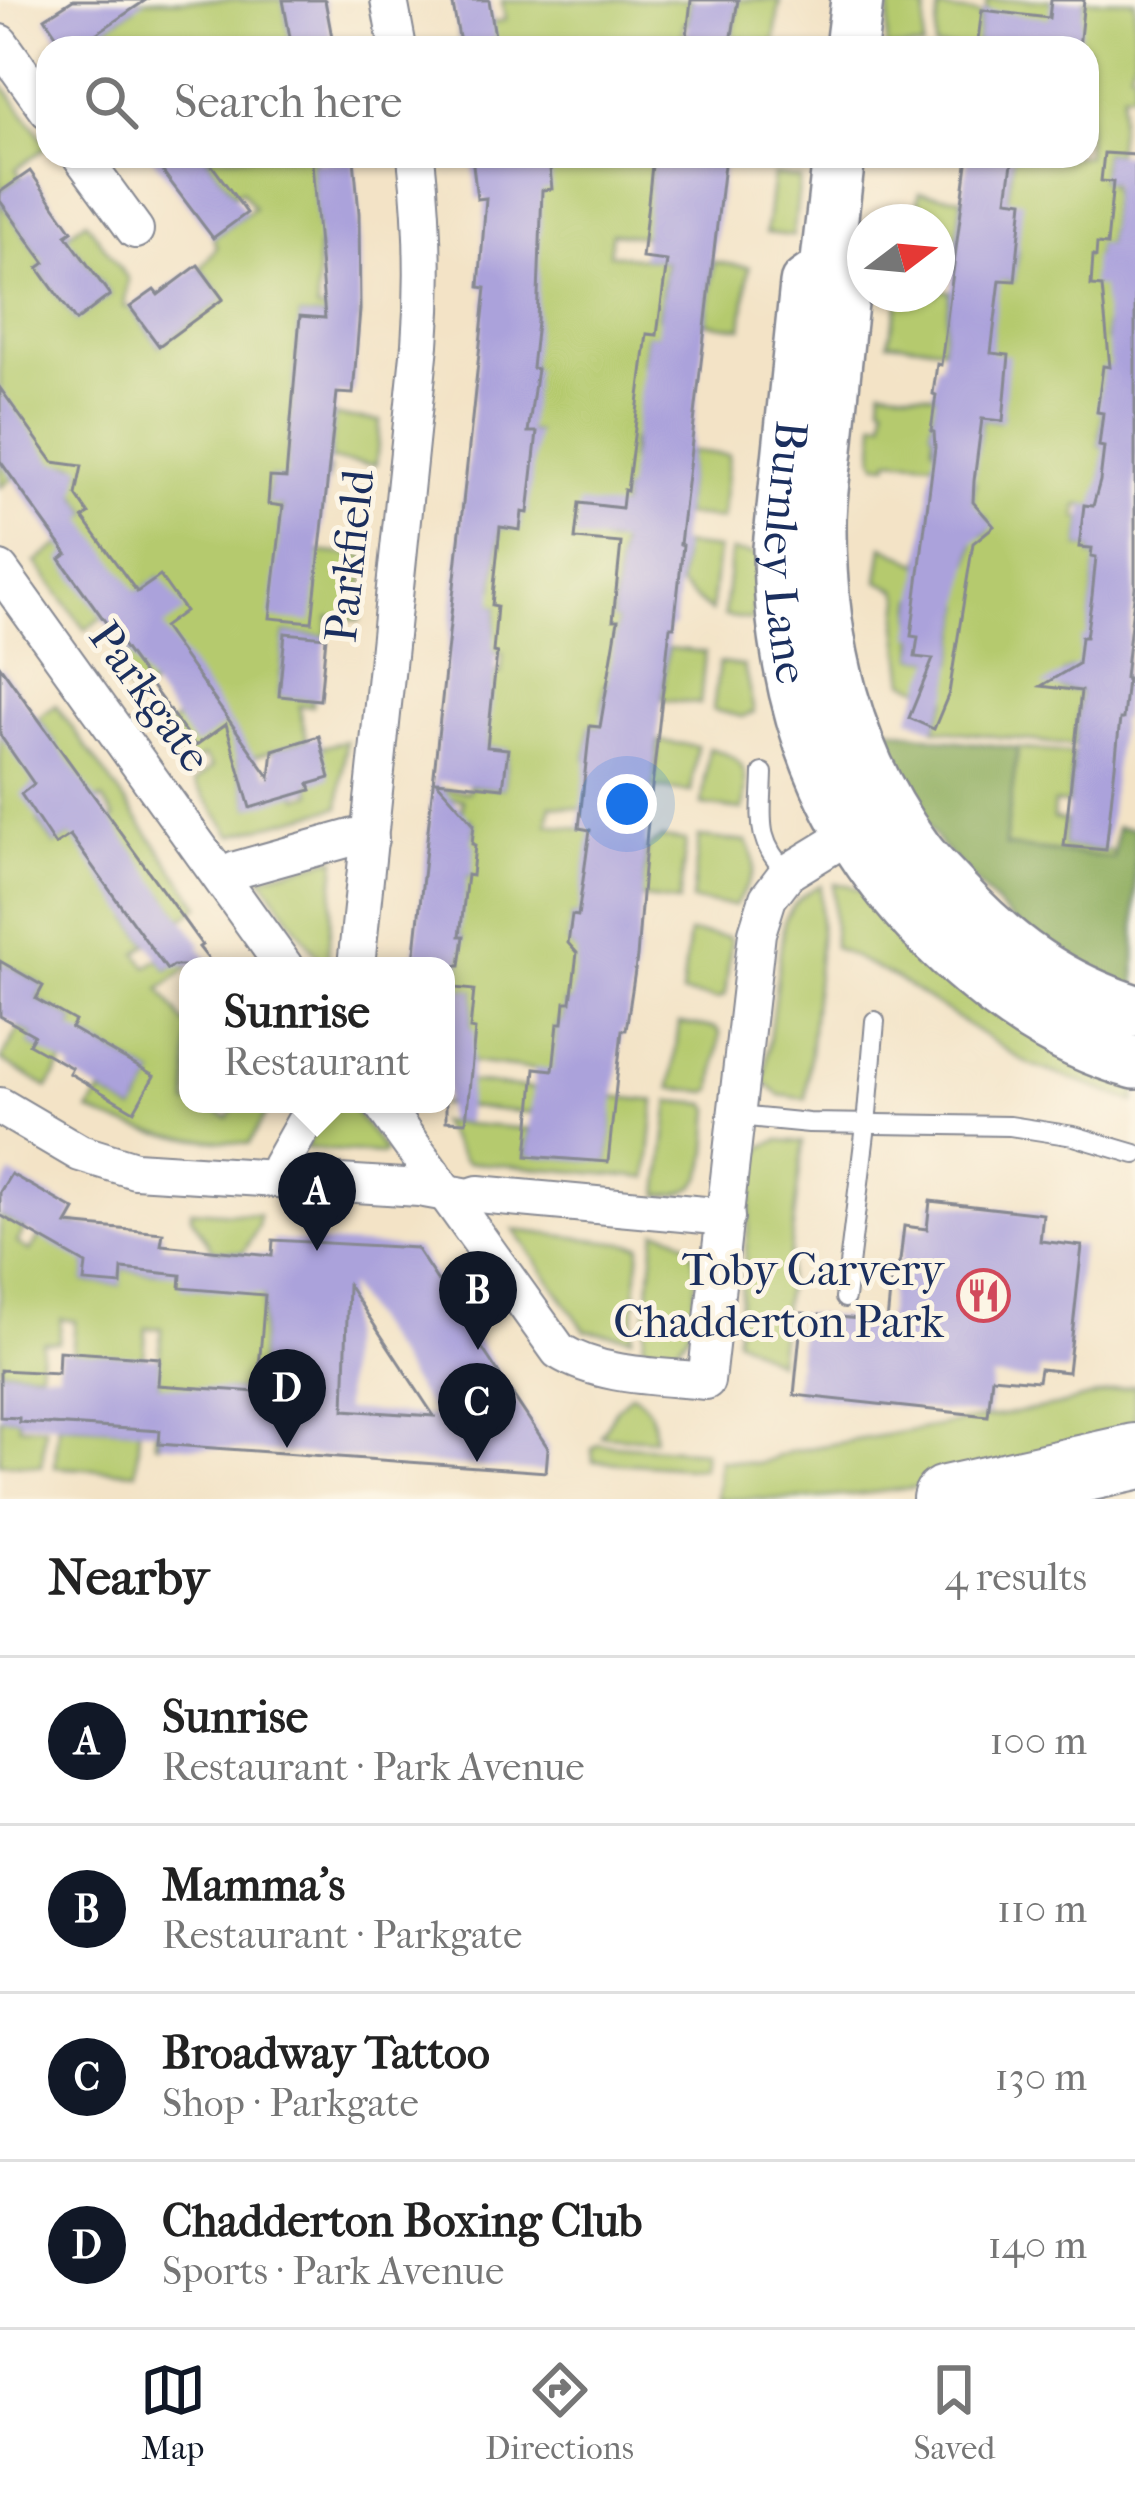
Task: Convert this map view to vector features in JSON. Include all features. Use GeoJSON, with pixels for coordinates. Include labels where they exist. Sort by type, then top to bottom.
{"type":"FeatureCollection","features":[{"type":"Feature","properties":{"kind":"highway"},"geometry":{"type":"LineString","coordinates":[[946,1499],[1135,1457]]}},
{"type":"Feature","properties":{"kind":"street"},"geometry":{"type":"LineString","coordinates":[[389,0],[396,36]]}},
{"type":"Feature","properties":{"kind":"street"},"geometry":{"type":"LineString","coordinates":[[852,36],[857,0]]}},
{"type":"Feature","properties":{"kind":"street"},"geometry":{"type":"LineString","coordinates":[[0,44],[36,94]]}},
{"type":"Feature","properties":{"kind":"street"},"geometry":{"type":"LineString","coordinates":[[90,168],[135,230]]}},
{"type":"Feature","properties":{"kind":"street","name":"Parkfield"},"geometry":{"type":"LineString","coordinates":[[357,957],[422,324],[417,168]]}},
{"type":"Feature","properties":{"kind":"street","name":"Burnley Lane"},"geometry":{"type":"LineString","coordinates":[[838,168],[826,270],[806,284],[780,532],[779,590],[788,665],[801,717],[822,776],[870,823],[919,855],[984,924],[1028,961],[1077,988],[1135,1011]]}},
{"type":"Feature","properties":{"kind":"street","name":"Parkgate"},"geometry":{"type":"LineString","coordinates":[[0,570],[278,957]]}},
{"type":"Feature","properties":{"kind":"street"},"geometry":{"type":"LineString","coordinates":[[388,1113],[559,1351],[597,1367],[706,1381],[757,933],[768,898],[788,873],[870,823]]}},
{"type":"Feature","properties":{"kind":"street","name":"Burnley Lane"},"geometry":{"type":"LineString","coordinates":[[870,823],[901,903],[945,950],[1005,1000],[1065,1036],[1135,1064]]}},
{"type":"Feature","properties":{"kind":"street"},"geometry":{"type":"LineString","coordinates":[[223,880],[236,870],[354,837],[370,839]]}},
{"type":"Feature","properties":{"kind":"street"},"geometry":{"type":"LineString","coordinates":[[0,1106],[80,1153],[135,1170],[419,1188],[726,1217]]}},
{"type":"Feature","properties":{"kind":"street"},"geometry":{"type":"LineString","coordinates":[[279,1178],[280,1166],[310,1113]]}},
{"type":"Feature","properties":{"kind":"lane"},"geometry":{"type":"LineString","coordinates":[[763,773],[761,826],[769,854],[788,873]]}},
{"type":"Feature","properties":{"kind":"lane"},"geometry":{"type":"LineString","coordinates":[[844,1298],[874,1021]]}},
{"type":"Feature","properties":{"kind":"lane"},"geometry":{"type":"LineString","coordinates":[[738,1116],[866,1125],[1010,1126],[1074,1136],[1135,1154]]}},
{"type":"Feature","properties":{"kind":"green space"},"geometry":{"type":"Polygon","coordinates":[[[136,0],[283,0],[290,36],[93,36],[134,8],[136,0]]]}},
{"type":"Feature","properties":{"kind":"green space"},"geometry":{"type":"Polygon","coordinates":[[[502,0],[691,0],[683,35],[690,36],[459,36],[458,29],[505,20],[502,0]]]}},
{"type":"Feature","properties":{"kind":"green space"},"geometry":{"type":"Polygon","coordinates":[[[738,0],[780,0],[775,36],[733,36],[738,0]]]}},
{"type":"Feature","properties":{"kind":"green space"},"geometry":{"type":"Polygon","coordinates":[[[987,0],[1051,0],[1082,9],[1084,0],[1135,0],[1133,93],[1123,93],[1116,154],[1104,153],[1101,181],[1110,182],[1113,189],[1107,245],[1098,244],[1096,257],[1135,273],[1106,325],[1107,340],[1135,376],[1103,413],[1099,446],[1135,451],[1097,506],[1078,505],[1077,518],[1083,519],[1079,547],[1092,548],[1091,556],[1097,557],[1084,670],[1071,668],[1063,673],[1062,689],[1081,691],[1075,746],[934,729],[947,699],[905,682],[898,625],[901,598],[897,590],[878,581],[883,546],[920,564],[922,556],[970,562],[970,534],[983,535],[990,522],[984,515],[971,514],[975,482],[934,462],[890,459],[889,464],[877,463],[875,421],[884,421],[882,388],[938,395],[933,446],[977,452],[982,419],[998,421],[1003,416],[955,274],[1014,281],[1018,254],[1007,199],[1011,168],[1099,168],[1099,36],[1014,36],[986,10],[987,0]],[[915,599],[915,657],[954,662],[963,605],[915,599]]]}},
{"type":"Feature","properties":{"kind":"green space"},"geometry":{"type":"Polygon","coordinates":[[[890,4],[926,8],[924,36],[887,36],[890,4]]]}},
{"type":"Feature","properties":{"kind":"green space"},"geometry":{"type":"Polygon","coordinates":[[[939,9],[981,14],[978,36],[936,36],[939,9]]]}},
{"type":"Feature","properties":{"kind":"green space"},"geometry":{"type":"Polygon","coordinates":[[[0,80],[36,130],[36,155],[16,169],[21,177],[0,192],[0,80]]]}},
{"type":"Feature","properties":{"kind":"green space"},"geometry":{"type":"Polygon","coordinates":[[[214,168],[312,168],[318,227],[338,246],[318,246],[317,310],[359,311],[359,320],[300,316],[288,465],[330,469],[327,482],[271,477],[268,503],[283,506],[280,542],[302,550],[366,556],[360,620],[329,617],[326,637],[285,633],[279,695],[313,699],[312,706],[299,706],[307,740],[237,762],[250,807],[295,787],[298,798],[312,794],[309,784],[322,747],[346,741],[339,807],[232,835],[194,782],[212,767],[203,756],[185,769],[158,733],[176,720],[179,667],[135,699],[110,665],[161,628],[159,577],[85,630],[36,562],[62,543],[58,536],[89,513],[70,485],[81,471],[70,464],[21,472],[0,487],[0,201],[39,255],[86,221],[128,279],[124,307],[130,307],[159,346],[223,299],[201,268],[217,247],[213,238],[254,208],[241,190],[234,195],[214,168]],[[72,244],[38,268],[76,320],[110,295],[72,244]]]}},
{"type":"Feature","properties":{"kind":"green space"},"geometry":{"type":"Polygon","coordinates":[[[515,168],[652,168],[650,189],[664,239],[612,233],[609,254],[666,261],[659,318],[700,339],[647,335],[643,363],[663,444],[632,441],[630,459],[640,460],[636,492],[624,491],[622,508],[602,538],[611,543],[621,538],[612,684],[605,684],[602,712],[642,732],[590,726],[586,759],[606,762],[647,817],[551,805],[548,824],[579,829],[595,825],[604,918],[572,916],[568,943],[584,950],[594,1005],[565,1002],[563,1023],[558,1023],[554,1090],[655,1101],[648,1178],[465,1162],[439,1122],[529,1129],[527,1155],[608,1161],[612,1116],[455,1106],[455,1076],[470,1029],[474,991],[455,988],[463,937],[457,874],[471,876],[459,843],[473,835],[474,824],[461,817],[463,800],[440,797],[440,789],[503,788],[508,750],[487,747],[490,672],[501,673],[503,654],[488,652],[497,606],[476,603],[494,588],[500,527],[519,529],[521,512],[463,505],[536,432],[484,427],[532,368],[515,168]],[[463,1061],[461,1081],[545,1090],[547,1071],[463,1061]]]}},
{"type":"Feature","properties":{"kind":"green space"},"geometry":{"type":"Polygon","coordinates":[[[773,175],[800,179],[793,236],[766,233],[773,175]]]}},
{"type":"Feature","properties":{"kind":"green space"},"geometry":{"type":"Polygon","coordinates":[[[919,193],[962,198],[955,253],[955,204],[917,204],[919,193]]]}},
{"type":"Feature","properties":{"kind":"green space"},"geometry":{"type":"Polygon","coordinates":[[[714,262],[749,267],[742,328],[706,323],[714,262]]]}},
{"type":"Feature","properties":{"kind":"green space"},"geometry":{"type":"Polygon","coordinates":[[[896,312],[947,312],[943,347],[888,342],[896,312]]]}},
{"type":"Feature","properties":{"kind":"green space"},"geometry":{"type":"Polygon","coordinates":[[[334,416],[380,421],[376,465],[330,460],[334,416]]]}},
{"type":"Feature","properties":{"kind":"green space"},"geometry":{"type":"Polygon","coordinates":[[[690,451],[729,455],[722,519],[683,515],[690,451]]]}},
{"type":"Feature","properties":{"kind":"green space"},"geometry":{"type":"Polygon","coordinates":[[[683,545],[718,549],[711,612],[679,585],[683,545]]]}},
{"type":"Feature","properties":{"kind":"green space"},"geometry":{"type":"Polygon","coordinates":[[[731,551],[760,555],[752,620],[724,616],[731,551]]]}},
{"type":"Feature","properties":{"kind":"green space"},"geometry":{"type":"Polygon","coordinates":[[[668,648],[705,652],[700,704],[662,700],[668,648]]]}},
{"type":"Feature","properties":{"kind":"green space"},"geometry":{"type":"Polygon","coordinates":[[[719,663],[744,666],[754,712],[743,717],[713,710],[719,663]]]}},
{"type":"Feature","properties":{"kind":"green space"},"geometry":{"type":"Polygon","coordinates":[[[56,705],[200,906],[182,919],[164,894],[130,919],[148,944],[137,953],[147,967],[159,959],[168,970],[179,962],[179,975],[160,989],[179,1016],[179,1113],[219,1113],[228,1118],[231,1113],[266,1113],[249,1144],[147,1131],[89,1111],[101,1092],[134,1111],[154,1076],[90,1039],[73,1045],[48,1088],[1,1060],[20,1027],[34,1036],[30,1044],[41,1051],[58,1050],[75,1021],[36,999],[43,985],[8,965],[0,977],[0,735],[55,743],[38,718],[56,705]],[[35,783],[54,810],[38,821],[55,845],[71,834],[78,844],[115,818],[102,798],[96,802],[35,783]]]}},
{"type":"Feature","properties":{"kind":"green space"},"geometry":{"type":"Polygon","coordinates":[[[872,725],[1018,748],[1005,846],[1113,858],[1117,827],[1135,828],[1135,993],[1013,922],[943,848],[903,791],[872,725]]]}},
{"type":"Feature","properties":{"kind":"green space"},"geometry":{"type":"Polygon","coordinates":[[[658,741],[697,746],[691,792],[653,788],[658,741]]]}},
{"type":"Feature","properties":{"kind":"green space"},"geometry":{"type":"Polygon","coordinates":[[[709,748],[732,757],[743,769],[743,810],[702,805],[709,748]]]}},
{"type":"Feature","properties":{"kind":"green space"},"geometry":{"type":"Polygon","coordinates":[[[1018,748],[1088,755],[1073,756],[1068,804],[1054,803],[1053,819],[1066,821],[1064,846],[1114,851],[1113,858],[1004,846],[1018,748]]]}},
{"type":"Feature","properties":{"kind":"green space"},"geometry":{"type":"Polygon","coordinates":[[[699,837],[747,842],[754,868],[735,906],[692,901],[699,837]]]}},
{"type":"Feature","properties":{"kind":"green space"},"geometry":{"type":"Polygon","coordinates":[[[662,838],[686,841],[679,902],[638,897],[647,848],[662,838]]]}},
{"type":"Feature","properties":{"kind":"green space"},"geometry":{"type":"Polygon","coordinates":[[[336,858],[328,957],[318,957],[261,877],[336,858]]]}},
{"type":"Feature","properties":{"kind":"green space"},"geometry":{"type":"Polygon","coordinates":[[[834,884],[863,892],[1135,1079],[1135,1102],[1026,1063],[897,979],[834,947],[834,884]]]}},
{"type":"Feature","properties":{"kind":"green space"},"geometry":{"type":"Polygon","coordinates":[[[821,885],[806,1099],[779,1095],[764,1081],[784,922],[799,900],[821,885]]]}},
{"type":"Feature","properties":{"kind":"green space"},"geometry":{"type":"Polygon","coordinates":[[[689,933],[731,941],[725,995],[718,999],[682,994],[689,933]]]}},
{"type":"Feature","properties":{"kind":"green space"},"geometry":{"type":"Polygon","coordinates":[[[679,1023],[716,1028],[720,1033],[713,1089],[708,1092],[671,1088],[679,1023]]]}},
{"type":"Feature","properties":{"kind":"green space"},"geometry":{"type":"Polygon","coordinates":[[[670,1101],[707,1104],[711,1109],[707,1155],[699,1180],[690,1189],[659,1195],[670,1101]]]}},
{"type":"Feature","properties":{"kind":"green space"},"geometry":{"type":"Polygon","coordinates":[[[326,1113],[356,1113],[385,1151],[382,1154],[305,1148],[326,1113]]]}},
{"type":"Feature","properties":{"kind":"green space"},"geometry":{"type":"Polygon","coordinates":[[[779,1140],[803,1142],[777,1362],[736,1338],[756,1157],[764,1146],[779,1140]]]}},
{"type":"Feature","properties":{"kind":"green space"},"geometry":{"type":"Polygon","coordinates":[[[191,1210],[259,1215],[258,1227],[243,1253],[213,1250],[191,1210]]]}},
{"type":"Feature","properties":{"kind":"green space"},"geometry":{"type":"Polygon","coordinates":[[[0,1215],[24,1229],[17,1243],[30,1251],[39,1237],[67,1223],[89,1227],[85,1282],[120,1285],[122,1269],[158,1273],[267,1261],[256,1409],[252,1391],[228,1390],[162,1402],[159,1444],[155,1443],[161,1328],[146,1328],[144,1357],[71,1370],[75,1321],[61,1319],[59,1342],[42,1342],[40,1372],[0,1369],[0,1215]]]}},
{"type":"Feature","properties":{"kind":"green space"},"geometry":{"type":"Polygon","coordinates":[[[514,1230],[640,1245],[632,1337],[585,1330],[514,1230]]]}},
{"type":"Feature","properties":{"kind":"green space"},"geometry":{"type":"Polygon","coordinates":[[[656,1231],[681,1239],[693,1255],[693,1314],[678,1345],[642,1355],[656,1231]]]}},
{"type":"Feature","properties":{"kind":"green space"},"geometry":{"type":"Polygon","coordinates":[[[1135,1385],[1135,1444],[878,1492],[717,1499],[720,1460],[758,1464],[792,1451],[1056,1406],[1135,1385]]]}},
{"type":"Feature","properties":{"kind":"green space"},"geometry":{"type":"Polygon","coordinates":[[[631,1394],[650,1413],[654,1439],[601,1436],[615,1411],[631,1394]]]}},
{"type":"Feature","properties":{"kind":"green space"},"geometry":{"type":"Polygon","coordinates":[[[0,1417],[19,1418],[19,1426],[45,1427],[42,1466],[0,1463],[0,1417]]]}},
{"type":"Feature","properties":{"kind":"green space"},"geometry":{"type":"Polygon","coordinates":[[[58,1425],[139,1429],[136,1472],[55,1467],[58,1425]]]}},
{"type":"Feature","properties":{"kind":"green space"},"geometry":{"type":"Polygon","coordinates":[[[598,1444],[704,1451],[702,1469],[593,1461],[592,1449],[598,1444]]]}},
{"type":"Feature","properties":{"kind":"building"},"geometry":{"type":"Polygon","coordinates":[[[73,0],[146,0],[93,36],[57,36],[45,18],[73,0]]]}},
{"type":"Feature","properties":{"kind":"building"},"geometry":{"type":"Polygon","coordinates":[[[283,0],[325,0],[332,36],[290,36],[283,0]]]}},
{"type":"Feature","properties":{"kind":"building"},"geometry":{"type":"Polygon","coordinates":[[[452,0],[489,0],[495,36],[459,36],[452,0]]]}},
{"type":"Feature","properties":{"kind":"building"},"geometry":{"type":"Polygon","coordinates":[[[691,0],[738,0],[732,36],[687,36],[691,0]]]}},
{"type":"Feature","properties":{"kind":"building"},"geometry":{"type":"Polygon","coordinates":[[[1051,0],[1084,0],[1080,36],[979,36],[982,10],[1049,18],[1051,0]]]}},
{"type":"Feature","properties":{"kind":"building"},"geometry":{"type":"Polygon","coordinates":[[[1104,153],[1135,155],[1135,587],[1106,850],[1064,846],[1081,691],[1041,686],[1078,664],[1092,596],[1096,557],[1091,556],[1092,548],[1079,547],[1084,505],[1093,506],[1100,481],[1103,413],[1097,412],[1103,366],[1110,367],[1102,287],[1091,286],[1097,244],[1107,245],[1113,182],[1101,181],[1104,153]]]}},
{"type":"Feature","properties":{"kind":"building"},"geometry":{"type":"Polygon","coordinates":[[[160,168],[214,168],[247,213],[213,238],[160,168]]]}},
{"type":"Feature","properties":{"kind":"building"},"geometry":{"type":"Polygon","coordinates":[[[312,168],[355,168],[360,310],[353,394],[337,393],[312,622],[270,618],[283,506],[268,504],[270,477],[286,478],[300,316],[325,318],[312,168]]]}},
{"type":"Feature","properties":{"kind":"building"},"geometry":{"type":"Polygon","coordinates":[[[473,168],[550,168],[552,189],[542,190],[532,368],[537,369],[528,432],[537,432],[528,513],[522,512],[520,530],[500,527],[492,605],[497,606],[493,652],[497,653],[487,747],[508,749],[503,788],[436,781],[474,824],[460,966],[455,966],[455,957],[414,957],[486,288],[479,287],[486,198],[477,199],[473,168]]]}},
{"type":"Feature","properties":{"kind":"building"},"geometry":{"type":"Polygon","coordinates":[[[652,168],[724,168],[647,831],[637,957],[626,1030],[622,1030],[608,1162],[527,1156],[535,1068],[553,1070],[558,1023],[563,1023],[565,1002],[571,1002],[577,953],[568,943],[572,915],[578,916],[590,830],[579,828],[590,726],[600,727],[618,620],[613,620],[621,543],[575,539],[579,503],[622,508],[627,491],[647,334],[657,335],[667,261],[642,258],[652,168]]]}},
{"type":"Feature","properties":{"kind":"building"},"geometry":{"type":"Polygon","coordinates":[[[966,168],[1011,168],[1007,199],[1023,201],[1015,281],[1000,280],[991,353],[1009,355],[1003,421],[982,419],[974,481],[973,502],[994,526],[973,543],[949,693],[934,729],[909,718],[933,659],[915,657],[918,637],[911,636],[935,447],[931,431],[937,364],[941,365],[948,312],[955,312],[955,257],[966,168]]]}},
{"type":"Feature","properties":{"kind":"building"},"geometry":{"type":"Polygon","coordinates":[[[30,171],[72,231],[66,235],[110,295],[76,321],[38,268],[45,263],[0,201],[0,192],[30,171]]]}},
{"type":"Feature","properties":{"kind":"building"},"geometry":{"type":"Polygon","coordinates":[[[198,265],[223,299],[159,346],[130,307],[154,290],[158,295],[198,265]]]}},
{"type":"Feature","properties":{"kind":"building"},"geometry":{"type":"Polygon","coordinates":[[[0,388],[53,462],[82,466],[76,495],[89,514],[83,518],[137,592],[160,576],[185,611],[163,627],[270,778],[273,750],[319,736],[330,778],[309,784],[311,790],[250,808],[226,724],[195,746],[60,559],[67,554],[0,461],[0,388]]]}},
{"type":"Feature","properties":{"kind":"building"},"geometry":{"type":"Polygon","coordinates":[[[285,633],[326,637],[320,700],[279,696],[285,633]]]}},
{"type":"Feature","properties":{"kind":"building"},"geometry":{"type":"Polygon","coordinates":[[[0,666],[207,957],[179,957],[179,966],[167,970],[70,835],[55,845],[21,794],[34,784],[0,735],[0,666]]]}},
{"type":"Feature","properties":{"kind":"building"},"geometry":{"type":"Polygon","coordinates":[[[0,961],[43,986],[36,999],[75,1021],[71,1028],[154,1076],[134,1111],[69,1073],[72,1068],[29,1044],[34,1035],[0,1016],[0,961]]]}},
{"type":"Feature","properties":{"kind":"building"},"geometry":{"type":"Polygon","coordinates":[[[455,988],[474,990],[466,1122],[446,1121],[446,1113],[455,1113],[455,988]]]}},
{"type":"Feature","properties":{"kind":"building"},"geometry":{"type":"Polygon","coordinates":[[[11,1174],[75,1210],[67,1224],[163,1233],[161,1245],[272,1256],[273,1240],[416,1248],[548,1448],[546,1472],[159,1444],[160,1431],[0,1417],[0,1370],[58,1373],[59,1351],[160,1358],[158,1385],[257,1392],[265,1295],[180,1288],[181,1275],[122,1269],[121,1285],[84,1282],[86,1264],[0,1215],[0,1192],[11,1174]],[[348,1285],[344,1410],[434,1416],[348,1285]]]}},
{"type":"Feature","properties":{"kind":"building"},"geometry":{"type":"Polygon","coordinates":[[[930,1201],[1043,1214],[1040,1241],[1082,1246],[1068,1372],[1040,1369],[1038,1381],[992,1377],[988,1416],[794,1395],[802,1313],[887,1322],[904,1226],[927,1229],[930,1201]]]}},
{"type":"Feature","properties":{"kind":"place","name":"Sunrise"},"geometry":{"type":"Point","coordinates":[317,1251]}},
{"type":"Feature","properties":{"kind":"place","name":"Toby Carvery Chadderton Park"},"geometry":{"type":"Point","coordinates":[983,1296]}},
{"type":"Feature","properties":{"kind":"place","name":"Mamma's"},"geometry":{"type":"Point","coordinates":[478,1350]}},
{"type":"Feature","properties":{"kind":"place","name":"Chadderton Boxing Club"},"geometry":{"type":"Point","coordinates":[287,1448]}},
{"type":"Feature","properties":{"kind":"place","name":"Broadway Tattoo"},"geometry":{"type":"Point","coordinates":[477,1462]}}]}
